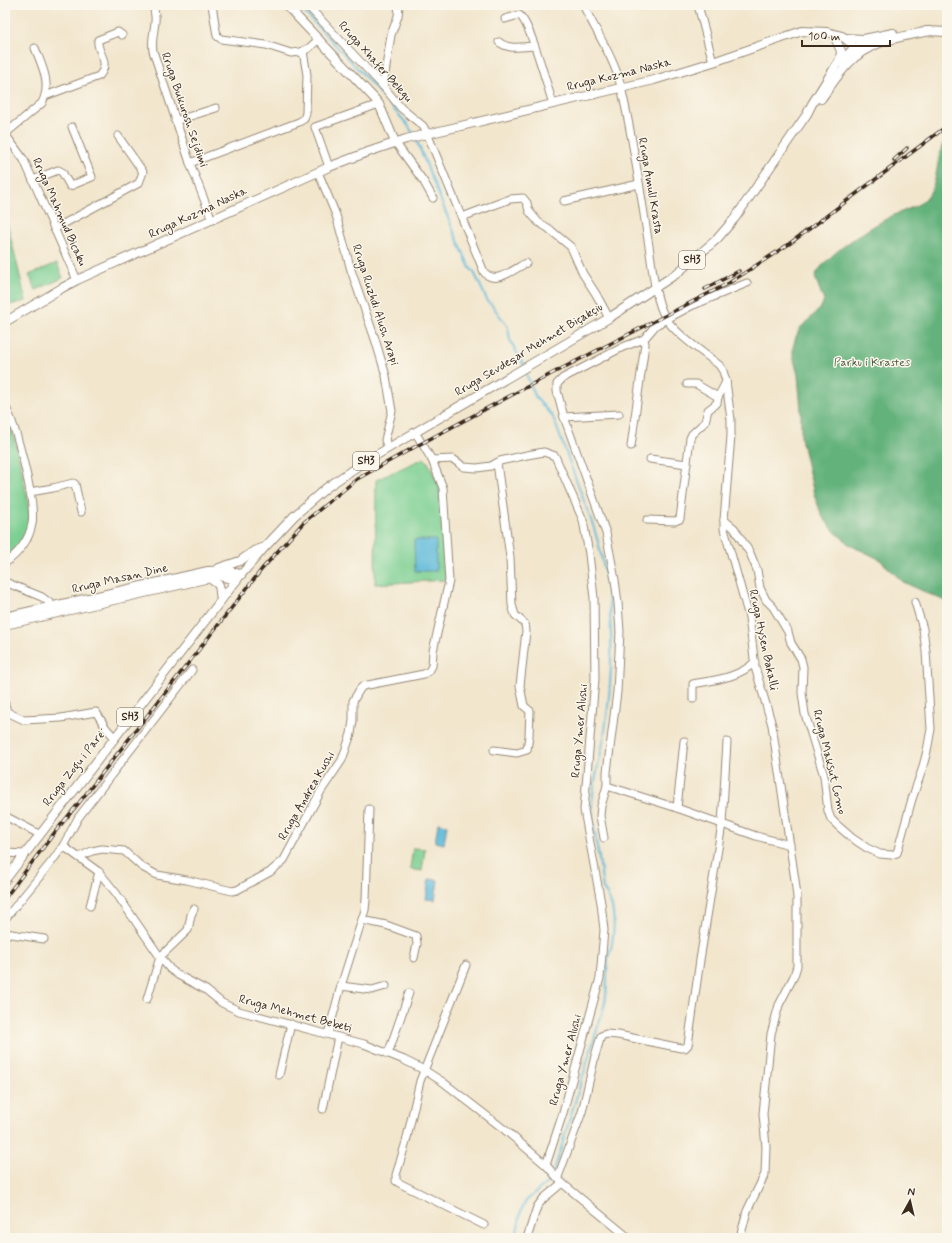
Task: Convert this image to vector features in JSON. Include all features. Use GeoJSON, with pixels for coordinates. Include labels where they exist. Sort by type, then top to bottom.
{"type":"FeatureCollection","features":[{"type":"Feature","properties":{"kind":"main road"},"geometry":{"type":"LineString","coordinates":[[286,5],[379,104],[394,142]]}},
{"type":"Feature","properties":{"kind":"main road","name":"Rruga Kozma Naska"},"geometry":{"type":"LineString","coordinates":[[5,322],[77,280],[329,167],[394,142],[622,88],[682,72],[789,35],[808,30],[832,33],[840,39],[859,39],[883,36]]}},
{"type":"Feature","properties":{"kind":"main road","name":"SH3"},"geometry":{"type":"LineString","coordinates":[[807,114],[822,98],[854,53],[893,38],[930,31]]}},
{"type":"Feature","properties":{"kind":"main road","name":"SH3"},"geometry":{"type":"LineString","coordinates":[[807,114],[837,64],[883,36],[903,32],[947,32]]}},
{"type":"Feature","properties":{"kind":"main road"},"geometry":{"type":"LineString","coordinates":[[840,39],[854,53]]}},
{"type":"Feature","properties":{"kind":"main road"},"geometry":{"type":"LineString","coordinates":[[837,64],[840,59],[841,51],[840,39]]}},
{"type":"Feature","properties":{"kind":"main road","name":"Rruga Sevdeqar Mehmet Biçakçiu"},"geometry":{"type":"LineString","coordinates":[[239,577],[294,516],[326,488],[358,466],[609,318],[676,274],[717,239],[735,218],[807,114]]}},
{"type":"Feature","properties":{"kind":"main road"},"geometry":{"type":"LineString","coordinates":[[221,600],[219,585],[209,574],[233,564],[254,551],[265,547]]}},
{"type":"Feature","properties":{"kind":"main road","name":"Rruga Masan Dine"},"geometry":{"type":"LineString","coordinates":[[5,625],[209,574]]}},
{"type":"Feature","properties":{"kind":"main road","name":"Rruga Masan Dine"},"geometry":{"type":"LineString","coordinates":[[5,618],[209,574],[239,577]]}},
{"type":"Feature","properties":{"kind":"main road","name":"Rruga Zogu i Parë"},"geometry":{"type":"LineString","coordinates":[[5,880],[39,834],[239,577]]}},
{"type":"Feature","properties":{"kind":"street","name":"Rruga Bukurosh Sejdimi"},"geometry":{"type":"LineString","coordinates":[[152,5],[156,17],[152,38],[153,51],[190,163],[212,220]]}},
{"type":"Feature","properties":{"kind":"street"},"geometry":{"type":"LineString","coordinates":[[212,5],[217,36],[219,38],[266,45],[295,53],[309,48],[319,39]]}},
{"type":"Feature","properties":{"kind":"street","name":"Rruga Xhafer Belegu"},"geometry":{"type":"LineString","coordinates":[[307,5],[383,86],[401,108],[422,126],[425,134]]}},
{"type":"Feature","properties":{"kind":"street"},"geometry":{"type":"LineString","coordinates":[[383,86],[390,40],[398,16],[399,5]]}},
{"type":"Feature","properties":{"kind":"street","name":"Rruga Amull Krasta"},"geometry":{"type":"LineString","coordinates":[[583,5],[622,88],[656,287]]}},
{"type":"Feature","properties":{"kind":"street"},"geometry":{"type":"LineString","coordinates":[[698,5],[713,62]]}},
{"type":"Feature","properties":{"kind":"street"},"geometry":{"type":"LineString","coordinates":[[505,19],[521,16],[529,29],[553,104]]}},
{"type":"Feature","properties":{"kind":"street"},"geometry":{"type":"LineString","coordinates":[[46,96],[99,76],[103,71],[104,56],[98,44],[98,40],[114,32],[122,35]]}},
{"type":"Feature","properties":{"kind":"street"},"geometry":{"type":"LineString","coordinates":[[499,42],[504,46],[514,48],[534,46]]}},
{"type":"Feature","properties":{"kind":"street"},"geometry":{"type":"LineString","coordinates":[[5,134],[42,103],[46,96],[46,80],[35,48]]}},
{"type":"Feature","properties":{"kind":"street"},"geometry":{"type":"LineString","coordinates":[[190,163],[304,119],[306,113],[307,75],[303,51]]}},
{"type":"Feature","properties":{"kind":"street"},"geometry":{"type":"LineString","coordinates":[[329,167],[315,127],[379,104]]}},
{"type":"Feature","properties":{"kind":"street"},"geometry":{"type":"LineString","coordinates":[[176,120],[216,108]]}},
{"type":"Feature","properties":{"kind":"street"},"geometry":{"type":"LineString","coordinates":[[33,180],[58,170],[62,172],[70,186],[92,177],[72,127]]}},
{"type":"Feature","properties":{"kind":"street","name":"Rruga Mahmud Bicaku"},"geometry":{"type":"LineString","coordinates":[[5,134],[24,160],[77,280]]}},
{"type":"Feature","properties":{"kind":"street"},"geometry":{"type":"LineString","coordinates":[[425,134],[487,276],[493,278],[500,277],[526,263]]}},
{"type":"Feature","properties":{"kind":"street"},"geometry":{"type":"LineString","coordinates":[[54,229],[139,184],[143,172],[118,136]]}},
{"type":"Feature","properties":{"kind":"street"},"geometry":{"type":"LineString","coordinates":[[394,142],[424,182],[433,198]]}},
{"type":"Feature","properties":{"kind":"street","name":"Rruga Ruzhdi Alush Arapi"},"geometry":{"type":"LineString","coordinates":[[318,172],[336,215],[351,270],[386,376],[392,411],[385,440],[388,448]]}},
{"type":"Feature","properties":{"kind":"street"},"geometry":{"type":"LineString","coordinates":[[564,201],[639,184]]}},
{"type":"Feature","properties":{"kind":"street"},"geometry":{"type":"LineString","coordinates":[[462,217],[510,199],[523,198],[527,203],[529,211],[538,222],[548,228],[571,247],[583,274],[609,318]]}},
{"type":"Feature","properties":{"kind":"street"},"geometry":{"type":"LineString","coordinates":[[604,838],[600,816],[601,806],[607,786],[619,671],[620,632],[616,580],[606,533],[564,417],[556,387],[558,381],[623,347],[644,339],[656,325],[695,304],[747,283]]}},
{"type":"Feature","properties":{"kind":"street","name":"Rruga Hysen Bakalli"},"geometry":{"type":"LineString","coordinates":[[656,287],[663,312],[667,320],[676,330],[719,365],[723,371],[726,381],[731,420],[731,436],[724,520],[727,540],[749,617],[755,662],[772,725],[797,897],[797,957],[794,976],[779,1005],[771,1034],[762,1114],[766,1147],[764,1174],[747,1212],[740,1238]]}},
{"type":"Feature","properties":{"kind":"street"},"geometry":{"type":"LineString","coordinates":[[631,446],[645,344],[644,339]]}},
{"type":"Feature","properties":{"kind":"street"},"geometry":{"type":"LineString","coordinates":[[647,520],[675,521],[680,519],[690,438],[692,434],[705,422],[708,410],[717,403],[718,397],[726,381]]}},
{"type":"Feature","properties":{"kind":"street"},"geometry":{"type":"LineString","coordinates":[[687,384],[696,384],[718,397]]}},
{"type":"Feature","properties":{"kind":"street"},"geometry":{"type":"LineString","coordinates":[[5,406],[10,413],[23,460],[33,514],[30,533],[22,547],[5,563]]}},
{"type":"Feature","properties":{"kind":"street"},"geometry":{"type":"LineString","coordinates":[[564,417],[619,414]]}},
{"type":"Feature","properties":{"kind":"street"},"geometry":{"type":"LineString","coordinates":[[415,432],[432,460]]}},
{"type":"Feature","properties":{"kind":"street","name":"Rruga Ymer Alushi"},"geometry":{"type":"LineString","coordinates":[[432,460],[453,460],[464,467],[477,468],[491,466],[496,463],[544,452],[555,456],[583,520],[589,554],[594,598],[595,679],[584,810],[601,903],[604,930],[600,978],[563,1113],[554,1174]]}},
{"type":"Feature","properties":{"kind":"street"},"geometry":{"type":"LineString","coordinates":[[650,459],[687,464]]}},
{"type":"Feature","properties":{"kind":"street","name":"Rruga Andrea Kushi"},"geometry":{"type":"LineString","coordinates":[[79,857],[92,850],[102,849],[124,851],[142,867],[157,875],[187,880],[232,891],[237,890],[270,872],[284,860],[321,791],[342,760],[351,734],[353,701],[360,689],[363,686],[424,674],[429,671],[432,666],[433,651],[448,581],[443,488],[432,460]]}},
{"type":"Feature","properties":{"kind":"street"},"geometry":{"type":"LineString","coordinates":[[494,750],[517,754],[527,750],[530,736],[530,711],[524,706],[520,686],[526,631],[525,624],[515,615],[512,605],[510,557],[496,463]]}},
{"type":"Feature","properties":{"kind":"street"},"geometry":{"type":"LineString","coordinates":[[30,492],[73,483],[81,512]]}},
{"type":"Feature","properties":{"kind":"street","name":"Rruga Maksut Como"},"geometry":{"type":"LineString","coordinates":[[724,520],[734,528],[750,553],[757,570],[760,588],[766,600],[773,607],[788,632],[800,659],[802,667],[802,693],[805,714],[824,776],[828,811],[831,819],[852,838],[880,854],[891,855],[897,853],[912,799],[922,770],[928,744],[930,729],[926,651],[923,630],[915,602]]}},
{"type":"Feature","properties":{"kind":"street"},"geometry":{"type":"LineString","coordinates":[[5,582],[42,597],[50,603],[51,607]]}},
{"type":"Feature","properties":{"kind":"street"},"geometry":{"type":"LineString","coordinates":[[693,699],[693,684],[729,677],[747,670],[755,662]]}},
{"type":"Feature","properties":{"kind":"street"},"geometry":{"type":"LineString","coordinates":[[5,919],[63,846],[78,818],[192,670]]}},
{"type":"Feature","properties":{"kind":"street"},"geometry":{"type":"LineString","coordinates":[[5,704],[7,712],[24,720],[61,718],[96,712],[106,728],[114,737]]}},
{"type":"Feature","properties":{"kind":"street"},"geometry":{"type":"LineString","coordinates":[[677,808],[684,741]]}},
{"type":"Feature","properties":{"kind":"street"},"geometry":{"type":"LineString","coordinates":[[527,1238],[537,1207],[543,1199],[582,1112],[595,1056],[602,1036],[606,1034],[618,1035],[681,1048],[685,1048],[688,1045],[722,824],[726,742]]}},
{"type":"Feature","properties":{"kind":"street"},"geometry":{"type":"LineString","coordinates":[[607,786],[677,808],[756,836],[790,845]]}},
{"type":"Feature","properties":{"kind":"street"},"geometry":{"type":"LineString","coordinates":[[328,1034],[341,986],[362,920],[366,900],[369,809]]}},
{"type":"Feature","properties":{"kind":"street"},"geometry":{"type":"LineString","coordinates":[[5,816],[39,834]]}},
{"type":"Feature","properties":{"kind":"street","name":"Rruga Mehmet Bebeti"},"geometry":{"type":"LineString","coordinates":[[63,846],[99,872],[116,893],[160,957],[170,969],[178,975],[206,990],[227,1006],[364,1044],[424,1070],[474,1105],[629,1238]]}},
{"type":"Feature","properties":{"kind":"street"},"geometry":{"type":"LineString","coordinates":[[5,853],[25,854]]}},
{"type":"Feature","properties":{"kind":"street"},"geometry":{"type":"LineString","coordinates":[[90,906],[99,872]]}},
{"type":"Feature","properties":{"kind":"street"},"geometry":{"type":"LineString","coordinates":[[147,999],[160,957],[188,930],[191,915],[194,909]]}},
{"type":"Feature","properties":{"kind":"street"},"geometry":{"type":"LineString","coordinates":[[362,920],[386,925],[416,936],[417,944],[414,958]]}},
{"type":"Feature","properties":{"kind":"street"},"geometry":{"type":"LineString","coordinates":[[5,933],[44,939]]}},
{"type":"Feature","properties":{"kind":"street"},"geometry":{"type":"LineString","coordinates":[[466,966],[424,1070],[396,1175],[396,1181],[484,1225]]}},
{"type":"Feature","properties":{"kind":"street"},"geometry":{"type":"LineString","coordinates":[[341,986],[372,990],[386,986]]}},
{"type":"Feature","properties":{"kind":"street"},"geometry":{"type":"LineString","coordinates":[[388,1054],[410,993]]}},
{"type":"Feature","properties":{"kind":"street"},"geometry":{"type":"LineString","coordinates":[[280,1075],[291,1024]]}},
{"type":"Feature","properties":{"kind":"street"},"geometry":{"type":"LineString","coordinates":[[323,1108],[338,1037]]}},
{"type":"Feature","properties":{"kind":"green space","name":"Parku i Krastes"},"geometry":{"type":"Polygon","coordinates":[[[947,137],[947,602],[903,582],[879,559],[850,545],[834,531],[822,516],[814,494],[801,438],[801,410],[798,375],[793,356],[793,347],[800,328],[820,309],[824,301],[815,277],[820,269],[838,251],[862,233],[894,215],[922,202],[932,188],[940,153],[947,137]]]}},
{"type":"Feature","properties":{"kind":"green space"},"geometry":{"type":"Polygon","coordinates":[[[5,214],[26,301],[5,306],[5,214]]]}},
{"type":"Feature","properties":{"kind":"green space"},"geometry":{"type":"Polygon","coordinates":[[[57,263],[63,278],[36,290],[29,275],[57,263]]]}},
{"type":"Feature","properties":{"kind":"green space"},"geometry":{"type":"Polygon","coordinates":[[[5,410],[19,459],[28,502],[29,521],[22,541],[5,559],[5,410]]]}},
{"type":"Feature","properties":{"kind":"green space"},"geometry":{"type":"Polygon","coordinates":[[[424,458],[428,462],[440,488],[446,580],[375,584],[376,480],[424,458]]]}},
{"type":"Feature","properties":{"kind":"green space"},"geometry":{"type":"Polygon","coordinates":[[[413,848],[425,849],[422,871],[410,869],[413,848]]]}},
{"type":"Feature","properties":{"kind":"water"},"geometry":{"type":"Polygon","coordinates":[[[414,540],[436,540],[436,571],[415,571],[414,540]]]}},
{"type":"Feature","properties":{"kind":"water"},"geometry":{"type":"Polygon","coordinates":[[[438,823],[447,825],[444,844],[435,842],[438,823]]]}},
{"type":"Feature","properties":{"kind":"water"},"geometry":{"type":"Polygon","coordinates":[[[429,879],[438,880],[435,900],[426,899],[429,879]]]}},
{"type":"Feature","properties":{"kind":"waterway"},"geometry":{"type":"LineString","coordinates":[[298,5],[360,71],[407,124],[414,135]]}},
{"type":"Feature","properties":{"kind":"waterway"},"geometry":{"type":"LineString","coordinates":[[416,139],[470,268],[474,272],[487,300],[508,327],[510,340],[524,367]]}},
{"type":"Feature","properties":{"kind":"waterway"},"geometry":{"type":"LineString","coordinates":[[525,371],[536,398],[553,417],[594,528],[606,578],[611,628],[608,705],[604,739],[594,786],[592,805],[603,889],[612,908],[614,922],[613,937],[608,959],[605,1003],[554,1171]]}},
{"type":"Feature","properties":{"kind":"waterway"},"geometry":{"type":"LineString","coordinates":[[516,1238],[521,1211],[526,1201],[550,1180],[552,1175]]}},
{"type":"Feature","properties":{"kind":"railway"},"geometry":{"type":"LineString","coordinates":[[5,898],[55,832],[262,569],[303,523],[357,479],[551,374],[729,283],[789,244],[947,126]]}},
{"type":"Feature","properties":{"kind":"railway"},"geometry":{"type":"LineString","coordinates":[[894,160],[907,148]]}},
{"type":"Feature","properties":{"kind":"railway"},"geometry":{"type":"LineString","coordinates":[[705,289],[739,271]]}}]}
